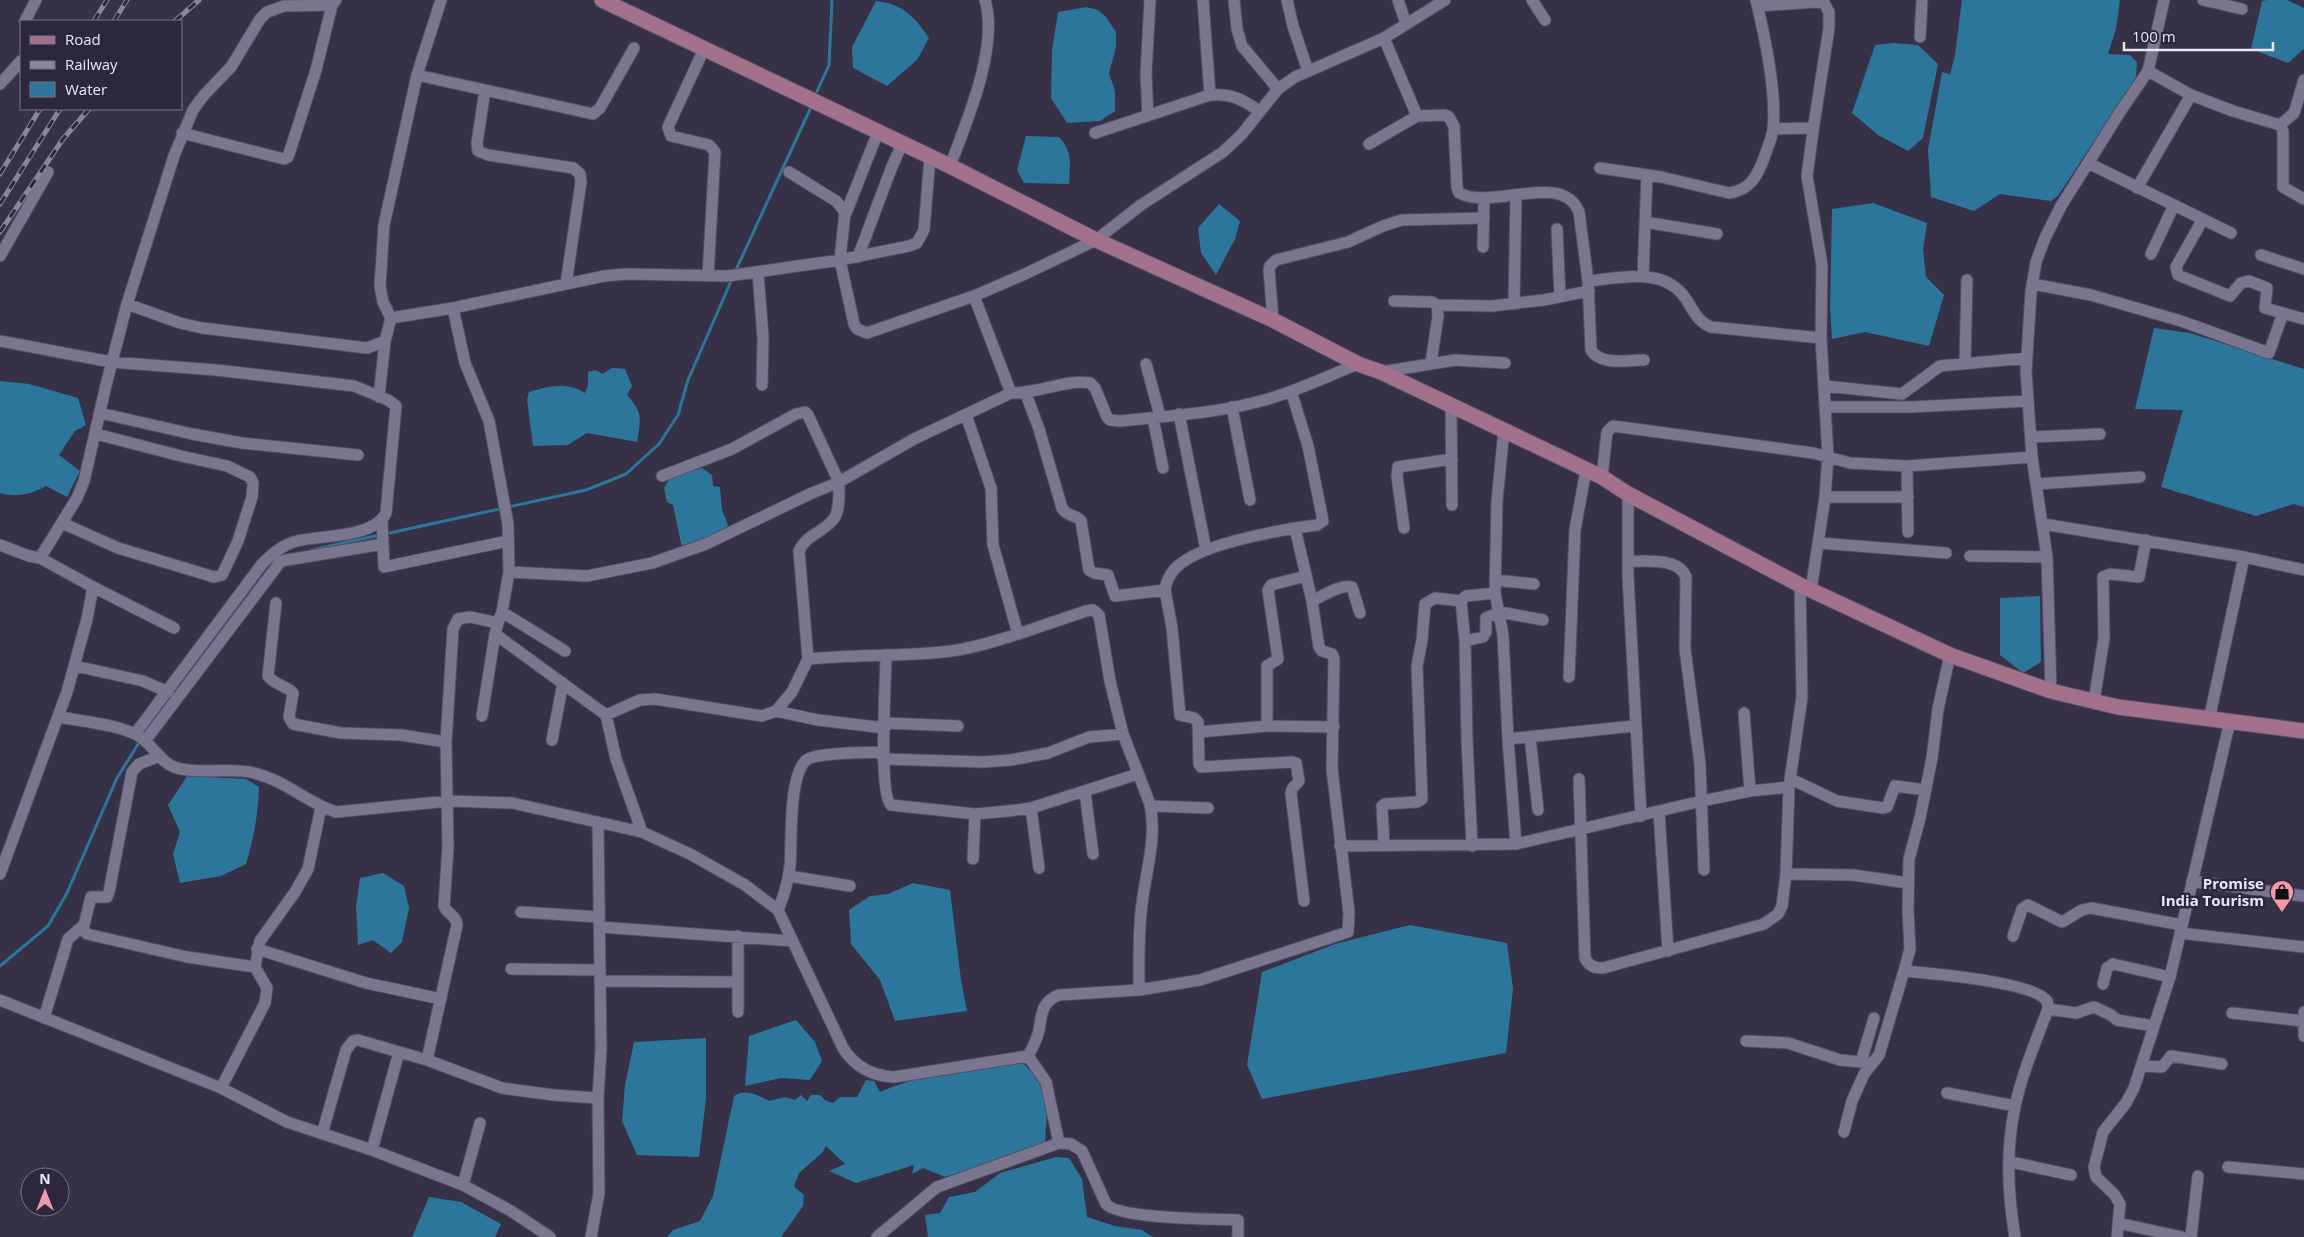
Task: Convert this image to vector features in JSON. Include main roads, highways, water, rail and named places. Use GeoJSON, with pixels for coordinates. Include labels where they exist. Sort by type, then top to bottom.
{"type":"FeatureCollection","features":[{"type":"Feature","properties":{"kind":"main road"},"geometry":{"type":"LineString","coordinates":[[603,0],[950,166],[1096,240],[1273,320],[1358,364],[1381,372],[1602,477],[1628,494],[1806,587],[1950,655],[2051,691],[2094,701],[2210,720],[2230,721],[2304,732]]}},
{"type":"Feature","properties":{"kind":"water"},"geometry":{"type":"Polygon","coordinates":[[[1962,0],[2120,0],[2116,29],[2108,54],[2130,55],[2137,62],[2136,77],[2058,196],[2051,201],[2000,194],[1974,211],[1931,197],[1928,150],[1942,72],[1950,74],[1955,55],[1962,0]]]}},
{"type":"Feature","properties":{"kind":"water"},"geometry":{"type":"Polygon","coordinates":[[[2287,0],[2304,8],[2304,49],[2288,63],[2251,49],[2262,1],[2287,0]]]}},
{"type":"Feature","properties":{"kind":"water"},"geometry":{"type":"Polygon","coordinates":[[[876,1],[894,5],[907,12],[929,38],[917,60],[887,86],[853,68],[852,47],[876,1]]]}},
{"type":"Feature","properties":{"kind":"water"},"geometry":{"type":"Polygon","coordinates":[[[1086,7],[1098,10],[1106,17],[1116,32],[1116,47],[1109,73],[1115,91],[1115,111],[1100,121],[1067,123],[1051,98],[1052,50],[1058,12],[1086,7]]]}},
{"type":"Feature","properties":{"kind":"water"},"geometry":{"type":"Polygon","coordinates":[[[1894,43],[1918,45],[1938,64],[1923,138],[1908,151],[1878,135],[1852,113],[1875,45],[1894,43]]]}},
{"type":"Feature","properties":{"kind":"water"},"geometry":{"type":"Polygon","coordinates":[[[1026,136],[1059,137],[1069,153],[1069,184],[1024,183],[1017,170],[1026,136]]]}},
{"type":"Feature","properties":{"kind":"water"},"geometry":{"type":"Polygon","coordinates":[[[1873,203],[1927,223],[1923,249],[1926,277],[1944,295],[1929,346],[1865,332],[1832,339],[1830,307],[1832,209],[1873,203]]]}},
{"type":"Feature","properties":{"kind":"water"},"geometry":{"type":"Polygon","coordinates":[[[1219,204],[1240,221],[1235,239],[1216,275],[1201,253],[1198,228],[1219,204]]]}},
{"type":"Feature","properties":{"kind":"water"},"geometry":{"type":"Polygon","coordinates":[[[2154,328],[2190,333],[2304,369],[2304,507],[2294,504],[2256,516],[2161,487],[2183,410],[2135,409],[2154,328]]]}},
{"type":"Feature","properties":{"kind":"water"},"geometry":{"type":"Polygon","coordinates":[[[612,368],[625,369],[632,386],[627,395],[636,406],[640,417],[637,442],[587,433],[568,445],[533,446],[527,400],[529,392],[565,386],[585,393],[588,386],[588,372],[595,370],[603,374],[612,368]]]}},
{"type":"Feature","properties":{"kind":"water"},"geometry":{"type":"Polygon","coordinates":[[[0,381],[29,384],[78,398],[86,425],[75,431],[59,455],[80,471],[67,497],[46,486],[24,494],[0,493],[0,381]]]}},
{"type":"Feature","properties":{"kind":"water"},"geometry":{"type":"Polygon","coordinates":[[[702,468],[712,475],[713,486],[720,487],[722,509],[730,531],[682,548],[673,505],[667,502],[664,488],[670,478],[702,468]]]}},
{"type":"Feature","properties":{"kind":"water"},"geometry":{"type":"Polygon","coordinates":[[[2040,596],[2041,662],[2023,673],[2000,655],[2000,598],[2040,596]]]}},
{"type":"Feature","properties":{"kind":"water"},"geometry":{"type":"Polygon","coordinates":[[[187,776],[246,779],[259,787],[255,826],[246,864],[221,876],[180,883],[173,854],[180,832],[168,805],[187,776]]]}},
{"type":"Feature","properties":{"kind":"water"},"geometry":{"type":"Polygon","coordinates":[[[383,873],[404,886],[409,908],[402,942],[391,953],[373,940],[358,945],[356,907],[360,878],[383,873]]]}},
{"type":"Feature","properties":{"kind":"water"},"geometry":{"type":"Polygon","coordinates":[[[913,883],[950,890],[961,980],[967,1011],[895,1021],[880,980],[851,944],[849,910],[870,896],[888,894],[913,883]]]}},
{"type":"Feature","properties":{"kind":"water"},"geometry":{"type":"Polygon","coordinates":[[[1410,925],[1507,943],[1513,989],[1506,1053],[1262,1099],[1247,1065],[1262,972],[1335,944],[1410,925]]]}},
{"type":"Feature","properties":{"kind":"water"},"geometry":{"type":"Polygon","coordinates":[[[796,1020],[815,1042],[822,1061],[810,1080],[781,1078],[745,1086],[749,1036],[796,1020]]]}},
{"type":"Feature","properties":{"kind":"water"},"geometry":{"type":"Polygon","coordinates":[[[706,1038],[706,1099],[699,1157],[637,1155],[622,1121],[625,1085],[634,1042],[706,1038]]]}},
{"type":"Feature","properties":{"kind":"water"},"geometry":{"type":"Polygon","coordinates":[[[1023,1063],[1041,1082],[1047,1110],[1045,1144],[945,1177],[923,1168],[912,1174],[914,1165],[856,1183],[829,1171],[845,1164],[826,1146],[822,1153],[799,1173],[794,1187],[804,1195],[803,1206],[781,1237],[667,1237],[673,1230],[700,1221],[713,1196],[734,1096],[738,1094],[752,1093],[769,1101],[785,1097],[795,1100],[801,1095],[807,1101],[811,1095],[820,1095],[825,1100],[833,1103],[840,1097],[857,1097],[866,1080],[874,1081],[880,1092],[897,1085],[950,1071],[1023,1063]]]}},
{"type":"Feature","properties":{"kind":"water"},"geometry":{"type":"Polygon","coordinates":[[[1056,1157],[1069,1158],[1082,1179],[1087,1217],[1115,1226],[1142,1230],[1153,1237],[928,1237],[925,1215],[940,1213],[949,1197],[975,1192],[1000,1173],[1056,1157]]]}},
{"type":"Feature","properties":{"kind":"water"},"geometry":{"type":"Polygon","coordinates":[[[429,1197],[461,1202],[501,1224],[495,1237],[412,1237],[429,1197]]]}},
{"type":"Feature","properties":{"kind":"waterway"},"geometry":{"type":"LineString","coordinates":[[815,96],[829,65],[832,0]]}},
{"type":"Feature","properties":{"kind":"waterway"},"geometry":{"type":"LineString","coordinates":[[735,272],[812,105]]}},
{"type":"Feature","properties":{"kind":"waterway"},"geometry":{"type":"LineString","coordinates":[[385,534],[586,490],[626,474],[659,444],[678,415],[688,380],[732,279]]}},
{"type":"Feature","properties":{"kind":"waterway"},"geometry":{"type":"LineString","coordinates":[[312,550],[379,535]]}},
{"type":"Feature","properties":{"kind":"waterway"},"geometry":{"type":"LineString","coordinates":[[0,966],[48,926],[67,893],[117,778],[140,741]]}},
{"type":"Feature","properties":{"kind":"railway"},"geometry":{"type":"LineString","coordinates":[[95,20],[107,0]]}},
{"type":"Feature","properties":{"kind":"railway"},"geometry":{"type":"LineString","coordinates":[[115,20],[127,0]]}},
{"type":"Feature","properties":{"kind":"railway"},"geometry":{"type":"LineString","coordinates":[[176,20],[199,0]]}},
{"type":"Feature","properties":{"kind":"railway"},"geometry":{"type":"LineString","coordinates":[[0,174],[39,110]]}},
{"type":"Feature","properties":{"kind":"railway"},"geometry":{"type":"LineString","coordinates":[[0,204],[59,110]]}},
{"type":"Feature","properties":{"kind":"railway"},"geometry":{"type":"LineString","coordinates":[[0,232],[63,139],[88,110]]}},
{"type":"Feature","properties":{"kind":"place","name":"Promise India Tourism"},"geometry":{"type":"Point","coordinates":[2282,913]}}]}
